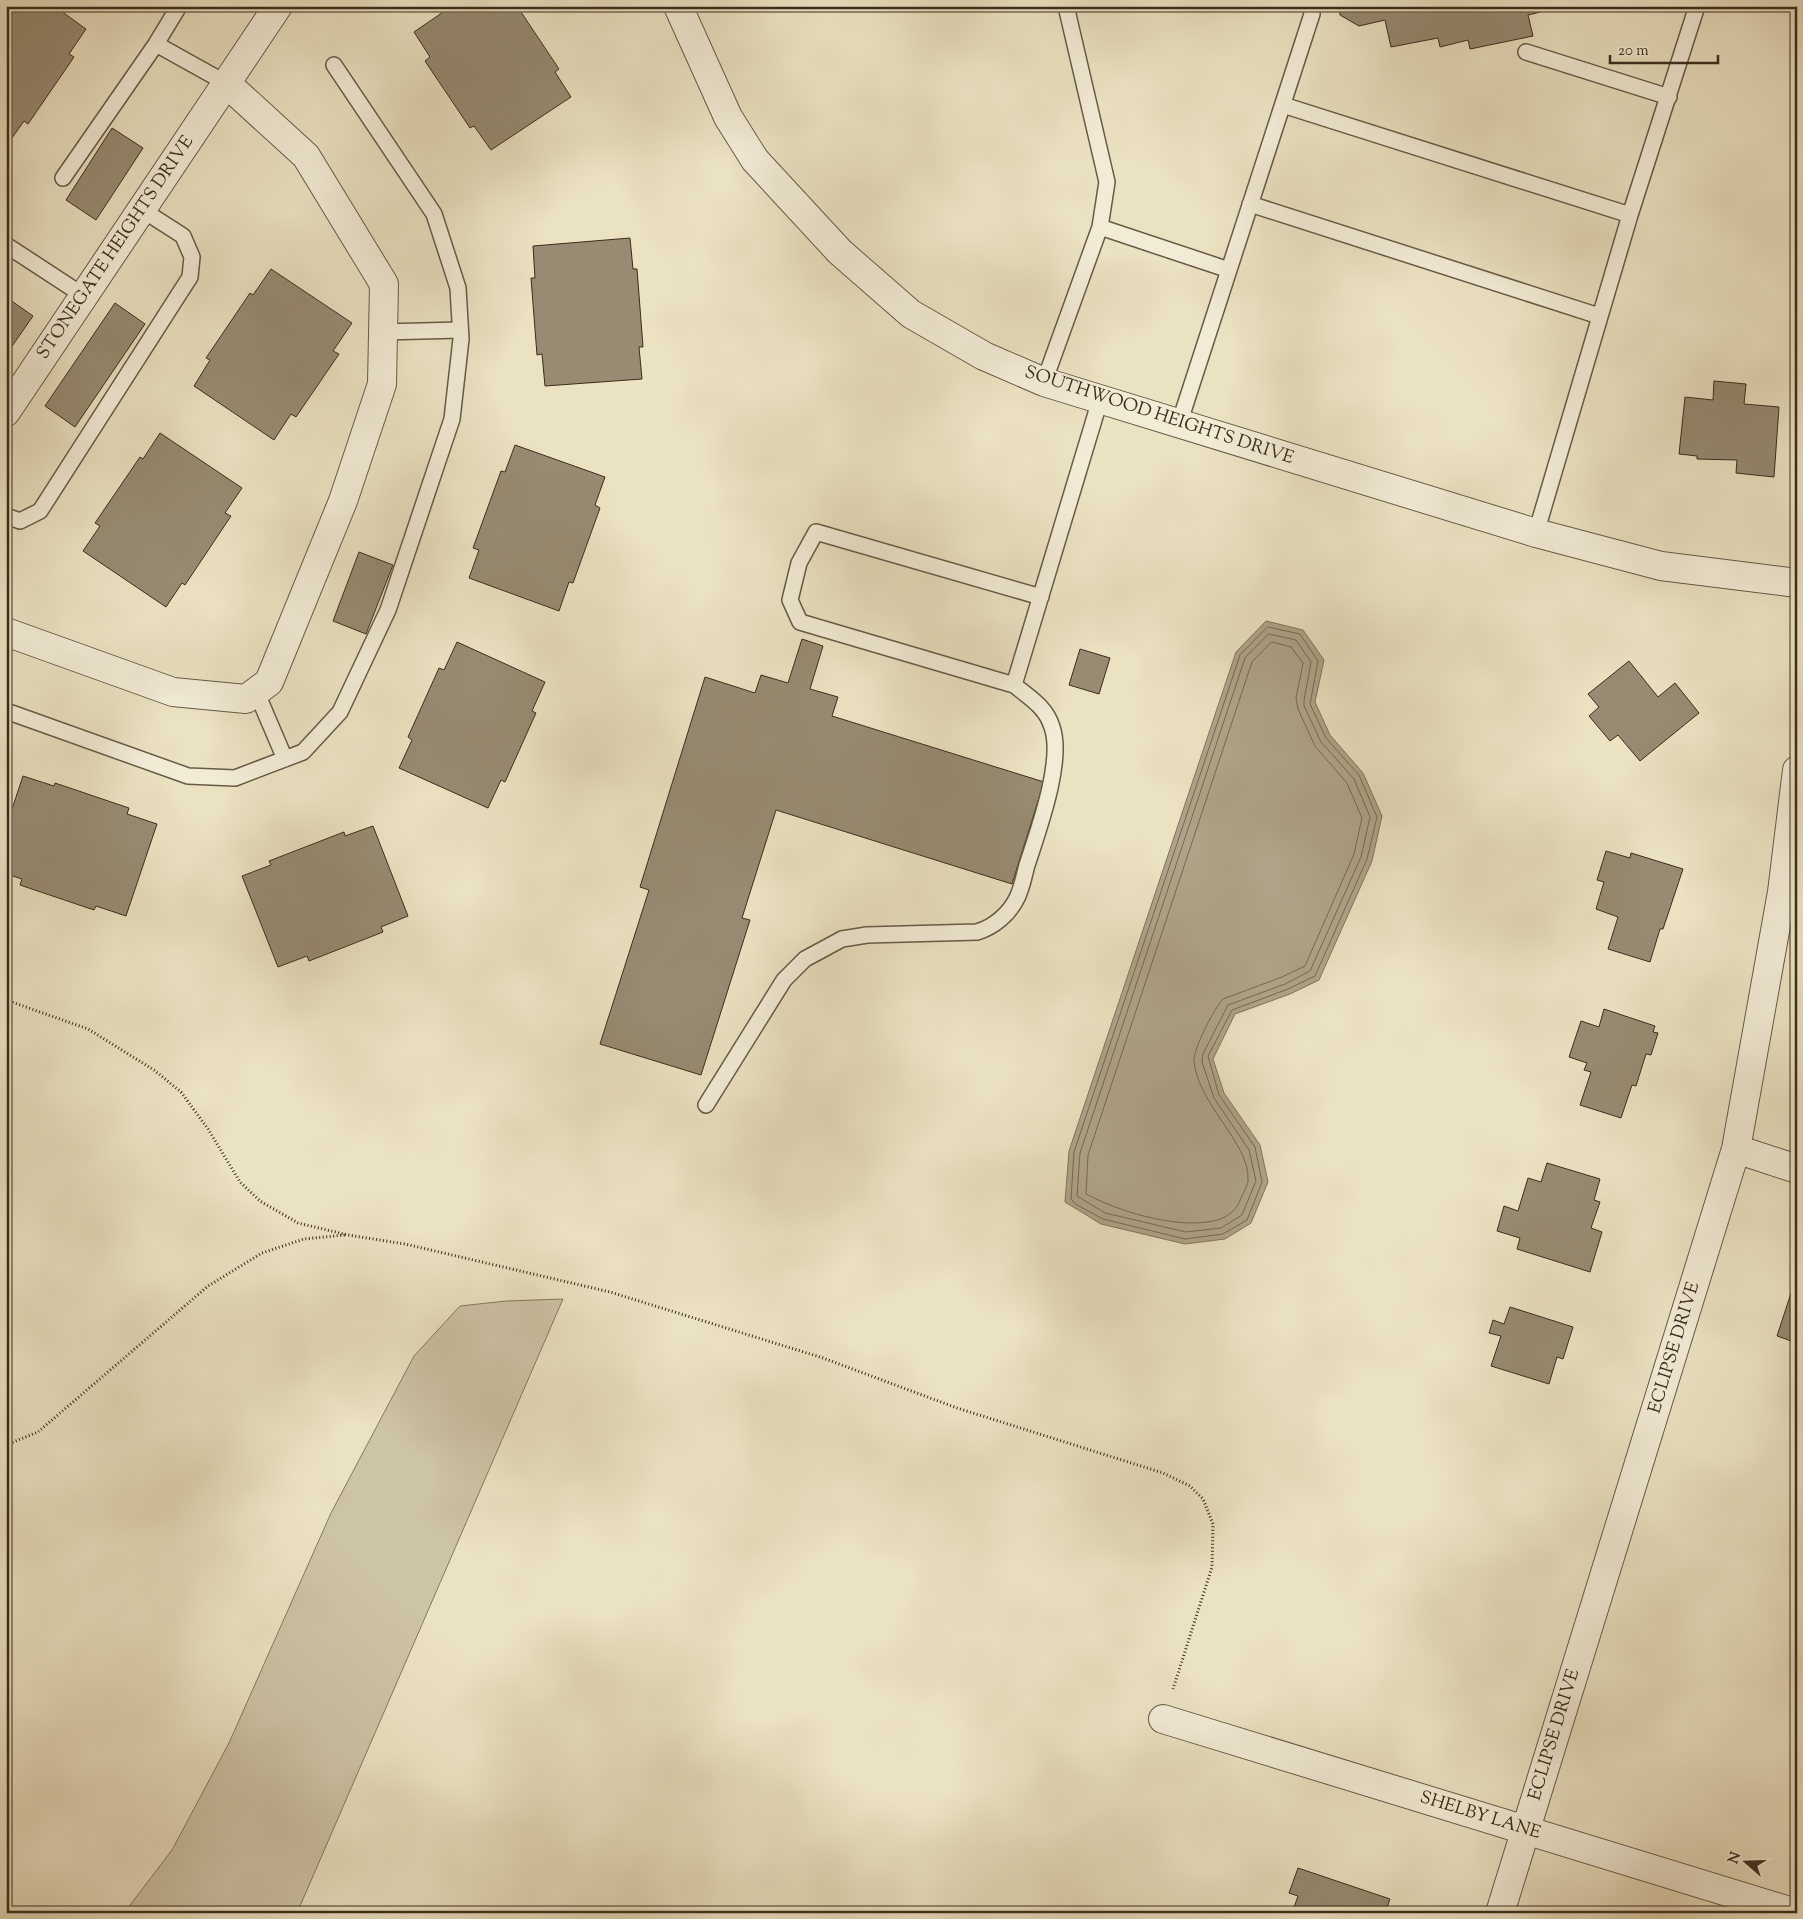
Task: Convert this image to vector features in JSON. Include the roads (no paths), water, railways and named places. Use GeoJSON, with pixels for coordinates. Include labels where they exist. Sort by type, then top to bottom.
{"type":"FeatureCollection","features":[{"type":"Feature","properties":{"kind":"street","name":"STONEGATE HEIGHTS DRIVE"},"geometry":{"type":"LineString","coordinates":[[6,412],[278,6]]}},
{"type":"Feature","properties":{"kind":"street","name":"SOUTHWOOD HEIGHTS DRIVE"},"geometry":{"type":"LineString","coordinates":[[678,6],[728,117],[755,160],[840,252],[911,314],[984,356],[1044,382],[1100,400],[1536,533],[1661,566],[1797,583]]}},
{"type":"Feature","properties":{"kind":"street"},"geometry":{"type":"LineString","coordinates":[[6,632],[173,692],[246,699],[269,682],[343,501],[382,384],[384,284],[306,156],[226,83]]}},
{"type":"Feature","properties":{"kind":"street","name":"ECLIPSE DRIVE"},"geometry":{"type":"LineString","coordinates":[[1500,1913],[1736,1149],[1782,892],[1797,770]]}},
{"type":"Feature","properties":{"kind":"street"},"geometry":{"type":"LineString","coordinates":[[1736,1149],[1797,1169]]}},
{"type":"Feature","properties":{"kind":"street","name":"SHELBY LANE"},"geometry":{"type":"LineString","coordinates":[[1163,1719],[1796,1913]]}},
{"type":"Feature","properties":{"kind":"lane"},"geometry":{"type":"LineString","coordinates":[[63,178],[156,44],[180,6]]}},
{"type":"Feature","properties":{"kind":"lane"},"geometry":{"type":"LineString","coordinates":[[1044,382],[1100,227],[1107,182],[1066,6]]}},
{"type":"Feature","properties":{"kind":"lane"},"geometry":{"type":"LineString","coordinates":[[1178,424],[1312,14],[1311,6]]}},
{"type":"Feature","properties":{"kind":"lane"},"geometry":{"type":"LineString","coordinates":[[1536,533],[1630,215],[1697,6]]}},
{"type":"Feature","properties":{"kind":"lane"},"geometry":{"type":"LineString","coordinates":[[156,44],[226,83]]}},
{"type":"Feature","properties":{"kind":"lane"},"geometry":{"type":"LineString","coordinates":[[1526,52],[1669,97]]}},
{"type":"Feature","properties":{"kind":"lane"},"geometry":{"type":"LineString","coordinates":[[6,711],[188,776],[235,778],[303,752],[340,712],[388,610],[452,419],[460,330],[458,288],[434,214],[334,65]]}},
{"type":"Feature","properties":{"kind":"lane"},"geometry":{"type":"LineString","coordinates":[[1283,105],[1630,215]]}},
{"type":"Feature","properties":{"kind":"lane"},"geometry":{"type":"LineString","coordinates":[[1250,204],[1600,316]]}},
{"type":"Feature","properties":{"kind":"lane"},"geometry":{"type":"LineString","coordinates":[[6,516],[20,521],[40,511],[190,278],[192,257],[183,236],[142,209]]}},
{"type":"Feature","properties":{"kind":"lane"},"geometry":{"type":"LineString","coordinates":[[1100,227],[1229,270]]}},
{"type":"Feature","properties":{"kind":"lane"},"geometry":{"type":"LineString","coordinates":[[6,245],[84,296]]}},
{"type":"Feature","properties":{"kind":"lane"},"geometry":{"type":"LineString","coordinates":[[383,332],[460,330]]}},
{"type":"Feature","properties":{"kind":"lane"},"geometry":{"type":"LineString","coordinates":[[1014,686],[1100,400]]}},
{"type":"Feature","properties":{"kind":"lane"},"geometry":{"type":"LineString","coordinates":[[706,1105],[784,980],[805,959],[842,940],[859,937],[905,933],[977,932],[991,928],[1006,913],[1017,898],[1048,796],[1055,758],[1052,727],[1041,706],[1014,686],[800,622],[790,600],[799,562],[816,532],[1041,597]]}},
{"type":"Feature","properties":{"kind":"lane"},"geometry":{"type":"LineString","coordinates":[[256,691],[285,759]]}},
{"type":"Feature","properties":{"kind":"water"},"geometry":{"type":"Polygon","coordinates":[[[1266,621],[1303,630],[1324,660],[1315,702],[1330,735],[1363,773],[1382,816],[1372,861],[1319,980],[1290,994],[1235,1014],[1213,1059],[1224,1093],[1260,1145],[1268,1182],[1251,1223],[1225,1239],[1185,1244],[1101,1224],[1065,1202],[1069,1151],[1236,652],[1266,621]]]}}]}
